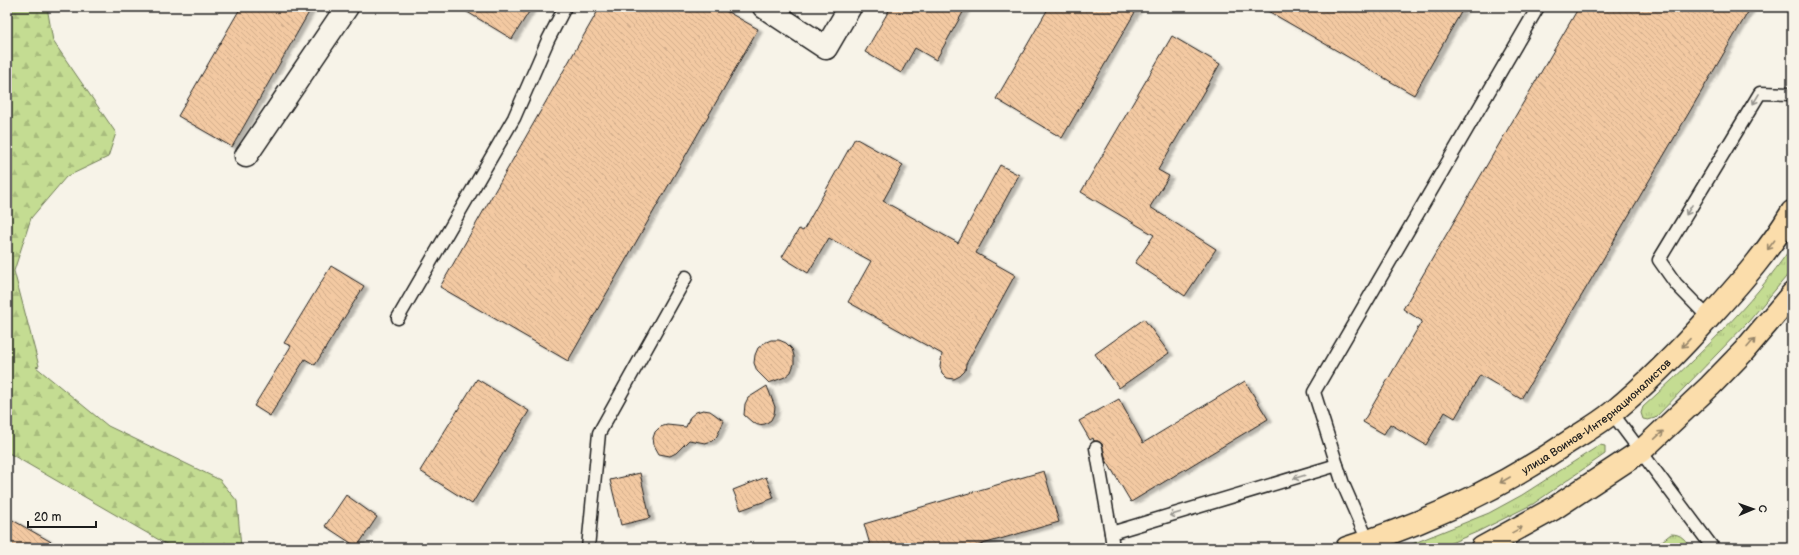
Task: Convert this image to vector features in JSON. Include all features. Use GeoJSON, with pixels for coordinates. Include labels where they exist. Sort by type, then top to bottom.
{"type":"FeatureCollection","features":[{"type":"Feature","properties":{"kind":"main road","name":"улица Воинов-Интернационалистов"},"geometry":{"type":"LineString","coordinates":[[1346,548],[1425,520],[1477,496],[1544,459],[1612,413],[1678,352],[1749,273],[1779,233],[1792,212]]}},
{"type":"Feature","properties":{"kind":"main road"},"geometry":{"type":"LineString","coordinates":[[1482,548],[1553,510],[1641,451],[1704,392],[1737,358],[1792,294]]}},
{"type":"Feature","properties":{"kind":"street"},"geometry":{"type":"LineString","coordinates":[[246,156],[347,7]]}},
{"type":"Feature","properties":{"kind":"street"},"geometry":{"type":"LineString","coordinates":[[764,7],[826,48],[850,7]]}},
{"type":"Feature","properties":{"kind":"lane"},"geometry":{"type":"LineString","coordinates":[[398,318],[514,118],[548,40],[565,7]]}},
{"type":"Feature","properties":{"kind":"lane"},"geometry":{"type":"LineString","coordinates":[[1368,541],[1337,466],[1314,392],[1538,7]]}},
{"type":"Feature","properties":{"kind":"lane"},"geometry":{"type":"LineString","coordinates":[[1708,318],[1676,284],[1658,260],[1760,93],[1792,94]]}},
{"type":"Feature","properties":{"kind":"lane"},"geometry":{"type":"LineString","coordinates":[[588,548],[599,433],[686,277]]}},
{"type":"Feature","properties":{"kind":"lane"},"geometry":{"type":"LineString","coordinates":[[1612,413],[1713,548]]}},
{"type":"Feature","properties":{"kind":"lane"},"geometry":{"type":"LineString","coordinates":[[1096,448],[1111,533],[1112,548]]}},
{"type":"Feature","properties":{"kind":"lane"},"geometry":{"type":"LineString","coordinates":[[1111,533],[1337,466]]}},
{"type":"Feature","properties":{"kind":"green space"},"geometry":{"type":"Polygon","coordinates":[[[7,7],[47,7],[53,41],[116,133],[108,157],[66,177],[31,218],[14,271],[39,366],[36,367],[108,426],[220,480],[237,501],[241,548],[173,548],[7,452],[7,7]]]}},
{"type":"Feature","properties":{"kind":"green space"},"geometry":{"type":"Polygon","coordinates":[[[1792,246],[1792,268],[1749,321],[1655,418],[1648,420],[1643,419],[1641,413],[1643,407],[1703,350],[1741,311],[1792,246]]]}},
{"type":"Feature","properties":{"kind":"green space"},"geometry":{"type":"Polygon","coordinates":[[[1600,445],[1605,446],[1605,454],[1533,504],[1477,532],[1439,548],[1402,548],[1489,513],[1522,495],[1600,445]]]}},
{"type":"Feature","properties":{"kind":"green space"},"geometry":{"type":"Polygon","coordinates":[[[1671,534],[1681,536],[1691,548],[1653,548],[1671,534]]]}},
{"type":"Feature","properties":{"kind":"building"},"geometry":{"type":"Polygon","coordinates":[[[241,7],[312,7],[232,147],[178,116],[241,7]]]}},
{"type":"Feature","properties":{"kind":"building"},"geometry":{"type":"Polygon","coordinates":[[[459,7],[532,7],[512,39],[459,7]]]}},
{"type":"Feature","properties":{"kind":"building"},"geometry":{"type":"Polygon","coordinates":[[[600,7],[719,7],[758,29],[568,361],[440,287],[600,7]]]}},
{"type":"Feature","properties":{"kind":"building"},"geometry":{"type":"Polygon","coordinates":[[[891,7],[966,7],[936,60],[915,48],[901,73],[865,52],[891,7]]]}},
{"type":"Feature","properties":{"kind":"building"},"geometry":{"type":"Polygon","coordinates":[[[1049,7],[1138,7],[1062,138],[996,99],[1049,7]]]}},
{"type":"Feature","properties":{"kind":"building"},"geometry":{"type":"Polygon","coordinates":[[[1261,7],[1464,7],[1414,95],[1261,7]]]}},
{"type":"Feature","properties":{"kind":"building"},"geometry":{"type":"Polygon","coordinates":[[[1579,7],[1751,7],[1521,399],[1480,375],[1455,418],[1445,412],[1426,445],[1390,424],[1384,434],[1363,422],[1422,321],[1403,309],[1579,7]]]}},
{"type":"Feature","properties":{"kind":"building"},"geometry":{"type":"Polygon","coordinates":[[[1172,36],[1220,64],[1158,170],[1169,176],[1150,207],[1216,249],[1185,296],[1135,263],[1154,235],[1081,192],[1172,36]]]}},
{"type":"Feature","properties":{"kind":"building"},"geometry":{"type":"Polygon","coordinates":[[[855,138],[903,165],[883,201],[958,243],[1000,165],[1019,175],[976,253],[1015,275],[966,364],[965,371],[954,379],[947,378],[942,373],[940,367],[942,354],[848,302],[871,261],[829,238],[808,273],[782,257],[799,229],[803,231],[855,138]]]}},
{"type":"Feature","properties":{"kind":"building"},"geometry":{"type":"Polygon","coordinates":[[[331,266],[364,286],[315,365],[305,359],[270,416],[254,406],[291,346],[284,343],[331,266]]]}},
{"type":"Feature","properties":{"kind":"building"},"geometry":{"type":"Polygon","coordinates":[[[1144,319],[1169,353],[1119,388],[1095,354],[1144,319]]]}},
{"type":"Feature","properties":{"kind":"building"},"geometry":{"type":"Polygon","coordinates":[[[771,340],[779,340],[786,343],[792,349],[794,364],[791,372],[785,377],[769,383],[757,371],[754,363],[758,348],[771,340]]]}},
{"type":"Feature","properties":{"kind":"building"},"geometry":{"type":"Polygon","coordinates":[[[477,379],[529,411],[472,504],[420,471],[477,379]]]}},
{"type":"Feature","properties":{"kind":"building"},"geometry":{"type":"Polygon","coordinates":[[[1245,381],[1268,419],[1131,502],[1106,460],[1102,444],[1098,441],[1094,441],[1093,438],[1090,440],[1079,421],[1119,399],[1143,443],[1245,381]]]}},
{"type":"Feature","properties":{"kind":"building"},"geometry":{"type":"Polygon","coordinates":[[[767,386],[775,407],[774,414],[771,420],[765,424],[758,425],[744,415],[745,404],[748,398],[767,386]]]}},
{"type":"Feature","properties":{"kind":"building"},"geometry":{"type":"Polygon","coordinates":[[[703,410],[710,411],[724,421],[717,436],[712,441],[705,443],[689,440],[676,453],[670,456],[659,454],[654,445],[653,438],[655,432],[660,427],[667,425],[686,427],[690,417],[696,412],[703,410]]]}},
{"type":"Feature","properties":{"kind":"building"},"geometry":{"type":"Polygon","coordinates":[[[1044,471],[1059,522],[969,548],[871,548],[864,524],[1044,471]]]}},
{"type":"Feature","properties":{"kind":"building"},"geometry":{"type":"Polygon","coordinates":[[[640,473],[650,518],[621,525],[610,480],[640,473]]]}},
{"type":"Feature","properties":{"kind":"building"},"geometry":{"type":"Polygon","coordinates":[[[766,477],[774,498],[741,510],[733,490],[766,477]]]}},
{"type":"Feature","properties":{"kind":"building"},"geometry":{"type":"Polygon","coordinates":[[[346,495],[377,517],[357,547],[325,526],[346,495]]]}},
{"type":"Feature","properties":{"kind":"building"},"geometry":{"type":"Polygon","coordinates":[[[7,517],[62,548],[7,548],[7,517]]]}}]}
